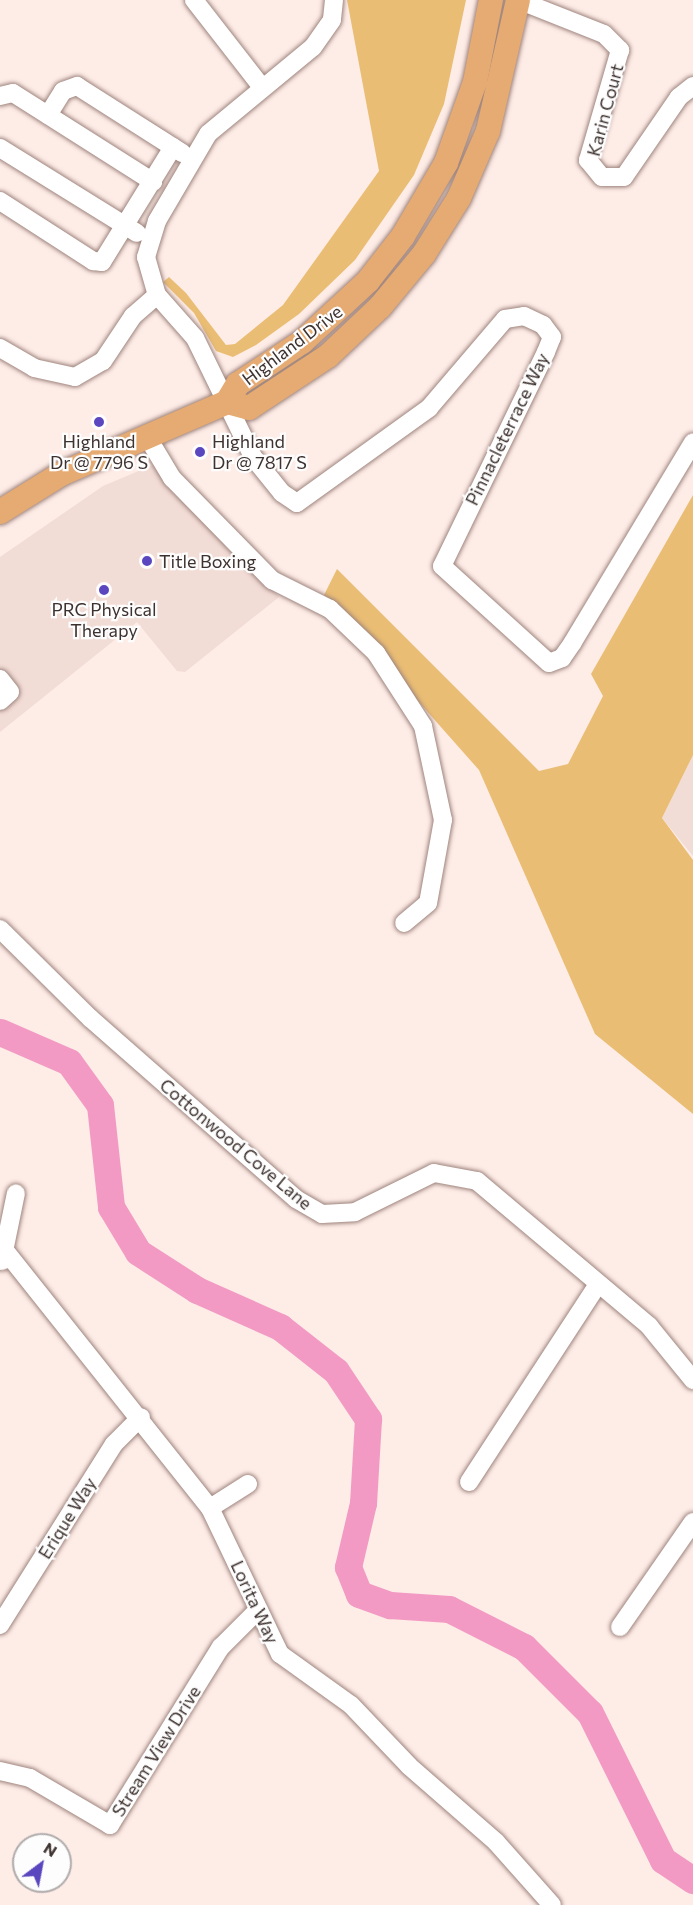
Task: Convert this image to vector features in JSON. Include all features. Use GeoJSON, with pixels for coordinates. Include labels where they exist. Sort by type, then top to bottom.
{"type":"FeatureCollection","features":[{"type":"Feature","properties":{"kind":"main road","name":"Highland Drive"},"geometry":{"type":"LineString","coordinates":[[0,512],[61,474],[227,402],[238,384],[302,342],[350,301],[413,221],[467,111],[491,0]]}},
{"type":"Feature","properties":{"kind":"main road","name":"Highland Drive"},"geometry":{"type":"LineString","coordinates":[[227,402],[249,408],[301,376],[380,307],[424,254],[459,198],[488,131],[518,0]]}},
{"type":"Feature","properties":{"kind":"street"},"geometry":{"type":"LineString","coordinates":[[194,0],[261,86]]}},
{"type":"Feature","properties":{"kind":"street"},"geometry":{"type":"LineString","coordinates":[[227,402],[185,322],[157,295],[146,257],[150,237],[193,160],[220,120],[323,35],[332,20],[334,0]]}},
{"type":"Feature","properties":{"kind":"street","name":"Karin Court"},"geometry":{"type":"LineString","coordinates":[[518,0],[604,34],[620,50],[588,160],[602,177],[624,177],[679,97],[693,86]]}},
{"type":"Feature","properties":{"kind":"street"},"geometry":{"type":"LineString","coordinates":[[48,115],[63,91],[77,86],[193,160]]}},
{"type":"Feature","properties":{"kind":"street"},"geometry":{"type":"LineString","coordinates":[[0,96],[13,93],[153,182]]}},
{"type":"Feature","properties":{"kind":"street"},"geometry":{"type":"LineString","coordinates":[[0,201],[97,264],[125,228],[173,147]]}},
{"type":"Feature","properties":{"kind":"street"},"geometry":{"type":"LineString","coordinates":[[0,148],[125,228],[150,237]]}},
{"type":"Feature","properties":{"kind":"street"},"geometry":{"type":"LineString","coordinates":[[0,348],[34,368],[75,377],[103,361],[133,316],[157,295]]}},
{"type":"Feature","properties":{"kind":"street","name":"Pinnacleterrace Way"},"geometry":{"type":"LineString","coordinates":[[227,402],[253,457],[282,493],[297,503],[429,408],[505,319],[525,316],[543,325],[552,336],[546,352],[442,566],[549,663],[562,658],[573,642],[693,442]]}},
{"type":"Feature","properties":{"kind":"street"},"geometry":{"type":"LineString","coordinates":[[148,438],[172,478],[272,579],[330,609],[376,653],[423,726],[443,820],[428,903],[404,923]]}},
{"type":"Feature","properties":{"kind":"street"},"geometry":{"type":"LineString","coordinates":[[0,679],[10,692],[0,701]]}},
{"type":"Feature","properties":{"kind":"street","name":"Cottonwood Cove Lane"},"geometry":{"type":"LineString","coordinates":[[0,929],[188,1105],[296,1198],[322,1214],[355,1212],[412,1179],[457,1173],[496,1196],[649,1326],[693,1380]]}},
{"type":"Feature","properties":{"kind":"street"},"geometry":{"type":"LineString","coordinates":[[4,1258],[16,1193]]}},
{"type":"Feature","properties":{"kind":"street","name":"Lorita Way"},"geometry":{"type":"LineString","coordinates":[[4,1258],[141,1417],[210,1508],[280,1654],[351,1705],[409,1766],[496,1842],[552,1905]]}},
{"type":"Feature","properties":{"kind":"street"},"geometry":{"type":"LineString","coordinates":[[470,1482],[598,1284]]}},
{"type":"Feature","properties":{"kind":"street","name":"Erique Way"},"geometry":{"type":"LineString","coordinates":[[0,1625],[114,1444],[141,1417]]}},
{"type":"Feature","properties":{"kind":"street"},"geometry":{"type":"LineString","coordinates":[[210,1508],[248,1484]]}},
{"type":"Feature","properties":{"kind":"street"},"geometry":{"type":"LineString","coordinates":[[620,1627],[693,1522]]}},
{"type":"Feature","properties":{"kind":"street","name":"Stream View Drive"},"geometry":{"type":"LineString","coordinates":[[0,1771],[30,1778],[110,1825],[221,1647],[258,1610]]}},
{"type":"Feature","properties":{"kind":"shaded area"},"geometry":{"type":"Polygon","coordinates":[[[347,0],[466,0],[444,104],[414,175],[355,260],[299,314],[256,345],[233,357],[216,351],[194,313],[163,282],[169,277],[186,293],[226,345],[235,344],[283,305],[379,171],[347,0]]]}},
{"type":"Feature","properties":{"kind":"shaded area"},"geometry":{"type":"Polygon","coordinates":[[[153,465],[279,597],[185,672],[177,671],[137,622],[0,732],[0,557],[103,486],[153,465]]]}},
{"type":"Feature","properties":{"kind":"shaded area"},"geometry":{"type":"Polygon","coordinates":[[[693,495],[693,755],[662,818],[693,860],[693,1114],[595,1034],[479,770],[324,595],[337,569],[539,771],[568,764],[603,696],[591,674],[693,495]]]}},
{"type":"Feature","properties":{"kind":"shaded area"},"geometry":{"type":"Polygon","coordinates":[[[693,755],[693,856],[662,818],[693,755]]]}},
{"type":"Feature","properties":{"kind":"waterway"},"geometry":{"type":"LineString","coordinates":[[0,1032],[69,1062],[100,1105],[111,1207],[138,1252],[197,1290],[280,1327],[336,1371],[368,1419],[363,1503],[348,1567],[359,1594],[390,1605],[449,1609],[524,1647],[590,1713],[663,1860],[693,1880]]}},
{"type":"Feature","properties":{"kind":"place","name":"Highland Dr @ 7796 S"},"geometry":{"type":"Point","coordinates":[99,422]}},
{"type":"Feature","properties":{"kind":"place","name":"Highland Dr @ 7817 S"},"geometry":{"type":"Point","coordinates":[200,452]}},
{"type":"Feature","properties":{"kind":"place","name":"Title Boxing"},"geometry":{"type":"Point","coordinates":[147,561]}},
{"type":"Feature","properties":{"kind":"place","name":"PRC Physical Therapy"},"geometry":{"type":"Point","coordinates":[104,590]}}]}
